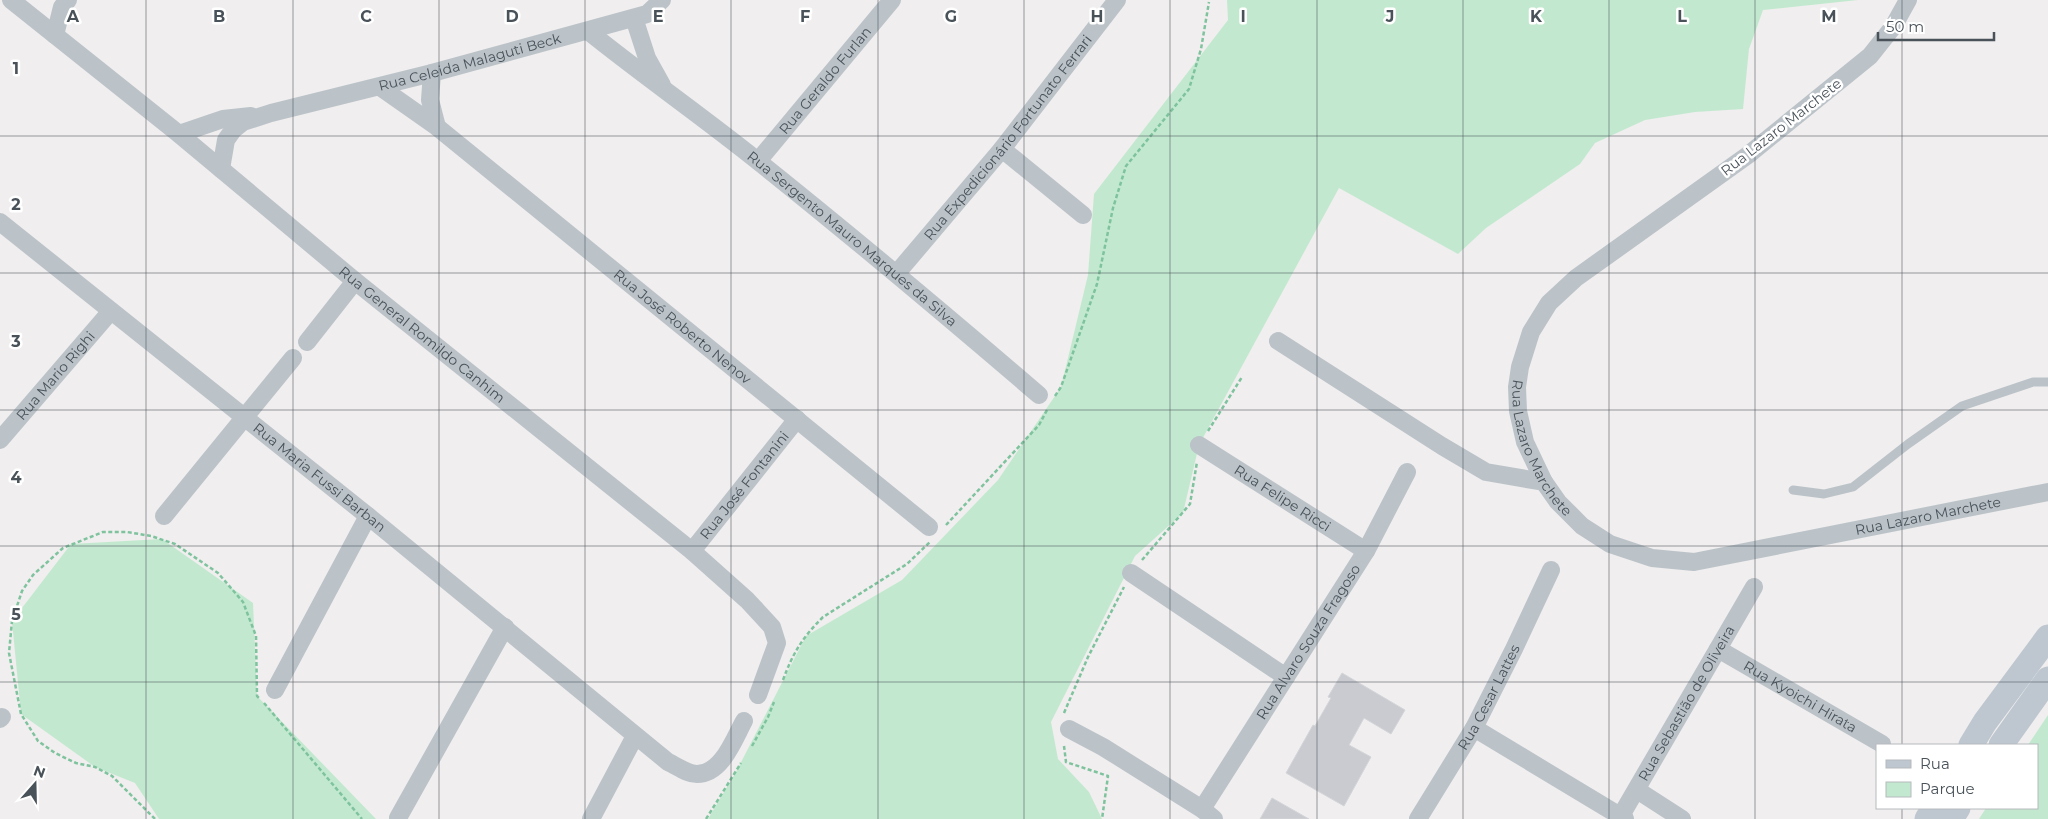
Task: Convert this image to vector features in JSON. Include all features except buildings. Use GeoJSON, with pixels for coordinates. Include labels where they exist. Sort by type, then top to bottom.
{"type":"FeatureCollection","features":[{"type":"Feature","properties":{"kind":"main road"},"geometry":{"type":"LineString","coordinates":[[1972,744],[1985,722],[2048,638]]}},
{"type":"Feature","properties":{"kind":"main road"},"geometry":{"type":"LineString","coordinates":[[2001,744],[2048,679]]}},
{"type":"Feature","properties":{"kind":"street","name":"Rua General Romildo Canhim"},"geometry":{"type":"LineString","coordinates":[[12,0],[179,134],[355,281],[692,551],[747,600],[772,627],[777,643],[766,698]]}},
{"type":"Feature","properties":{"kind":"street"},"geometry":{"type":"LineString","coordinates":[[55,35],[62,7],[68,0]]}},
{"type":"Feature","properties":{"kind":"street","name":"Rua Celeida Malaguti Beck"},"geometry":{"type":"LineString","coordinates":[[221,169],[226,140],[233,130],[243,122],[271,113],[380,87],[634,18],[647,14],[662,0]]}},
{"type":"Feature","properties":{"kind":"street","name":"Rua Geraldo Furlan"},"geometry":{"type":"LineString","coordinates":[[758,161],[892,0]]}},
{"type":"Feature","properties":{"kind":"street","name":"Rua Expedicionário Fortunato Ferrari"},"geometry":{"type":"LineString","coordinates":[[897,273],[1002,149],[1117,0]]}},
{"type":"Feature","properties":{"kind":"street","name":"Rua Lazaro Marchete"},"geometry":{"type":"LineString","coordinates":[[1908,0],[1892,27],[1870,56],[1748,155],[1576,278],[1549,303],[1531,332],[1520,367],[1517,387],[1518,411],[1525,442],[1544,482],[1558,502],[1582,526],[1610,544],[1652,558],[1694,562],[2048,492]]}},
{"type":"Feature","properties":{"kind":"street","name":"Rua Sergento Mauro Marques da Silva"},"geometry":{"type":"LineString","coordinates":[[634,18],[647,58],[664,88]]}},
{"type":"Feature","properties":{"kind":"street","name":"Rua Sergento Mauro Marques da Silva"},"geometry":{"type":"LineString","coordinates":[[588,31],[636,70],[664,88],[758,161],[897,273],[1046,402]]}},
{"type":"Feature","properties":{"kind":"street"},"geometry":{"type":"LineString","coordinates":[[432,73],[430,100],[437,127]]}},
{"type":"Feature","properties":{"kind":"street","name":"Rua José Roberto Nenov"},"geometry":{"type":"LineString","coordinates":[[380,87],[437,127],[934,532]]}},
{"type":"Feature","properties":{"kind":"street","name":"Rua Celeida Malaguti Beck"},"geometry":{"type":"LineString","coordinates":[[179,134],[223,119],[271,113]]}},
{"type":"Feature","properties":{"kind":"street"},"geometry":{"type":"LineString","coordinates":[[1002,149],[1082,215]]}},
{"type":"Feature","properties":{"kind":"street","name":"Rua Maria Fussi Barban"},"geometry":{"type":"LineString","coordinates":[[0,222],[368,516],[635,736]]}},
{"type":"Feature","properties":{"kind":"street"},"geometry":{"type":"LineString","coordinates":[[306,342],[355,281]]}},
{"type":"Feature","properties":{"kind":"street","name":"Rua Mario Righi"},"geometry":{"type":"LineString","coordinates":[[0,440],[110,311]]}},
{"type":"Feature","properties":{"kind":"street"},"geometry":{"type":"LineString","coordinates":[[1278,341],[1486,472],[1544,482]]}},
{"type":"Feature","properties":{"kind":"street"},"geometry":{"type":"LineString","coordinates":[[164,516],[293,358]]}},
{"type":"Feature","properties":{"kind":"street","name":"Rua José Fontanini"},"geometry":{"type":"LineString","coordinates":[[692,551],[796,419]]}},
{"type":"Feature","properties":{"kind":"street","name":"Rua Felipe Ricci"},"geometry":{"type":"LineString","coordinates":[[1199,445],[1366,551]]}},
{"type":"Feature","properties":{"kind":"street","name":"Rua Alvaro Souza Fragoso"},"geometry":{"type":"LineString","coordinates":[[1208,814],[1286,678],[1366,551],[1407,472]]}},
{"type":"Feature","properties":{"kind":"street"},"geometry":{"type":"LineString","coordinates":[[275,690],[368,516]]}},
{"type":"Feature","properties":{"kind":"street","name":"Rua Cesar Lattes"},"geometry":{"type":"LineString","coordinates":[[1418,819],[1474,728],[1551,570]]}},
{"type":"Feature","properties":{"kind":"street"},"geometry":{"type":"LineString","coordinates":[[1131,573],[1286,678]]}},
{"type":"Feature","properties":{"kind":"street","name":"Rua Sebastião de Oliveira"},"geometry":{"type":"LineString","coordinates":[[1622,818],[1754,587]]}},
{"type":"Feature","properties":{"kind":"street"},"geometry":{"type":"LineString","coordinates":[[398,818],[505,627]]}},
{"type":"Feature","properties":{"kind":"street","name":"Rua Kyoichi Hirata"},"geometry":{"type":"LineString","coordinates":[[1718,650],[1882,744]]}},
{"type":"Feature","properties":{"kind":"street"},"geometry":{"type":"LineString","coordinates":[[590,819],[635,736],[668,762],[697,774],[711,770],[722,760],[744,721]]}},
{"type":"Feature","properties":{"kind":"street"},"geometry":{"type":"LineString","coordinates":[[1474,728],[1622,818]]}},
{"type":"Feature","properties":{"kind":"street"},"geometry":{"type":"LineString","coordinates":[[1065,731],[1103,747],[1208,814]]}},
{"type":"Feature","properties":{"kind":"street"},"geometry":{"type":"LineString","coordinates":[[1637,790],[1682,819]]}},
{"type":"Feature","properties":{"kind":"lane"},"geometry":{"type":"LineString","coordinates":[[1793,490],[1824,494],[1853,487],[1908,444],[1962,406],[2032,382],[2048,382]]}},
{"type":"Feature","properties":{"kind":"path"},"geometry":{"type":"LineString","coordinates":[[781,685],[794,652],[812,628],[823,617],[900,568],[1039,425],[1046,402],[1061,387],[1097,284],[1112,208],[1126,166],[1190,88],[1201,49],[1209,2]]}},
{"type":"Feature","properties":{"kind":"path"},"geometry":{"type":"LineString","coordinates":[[1102,819],[1108,776],[1066,762],[1065,731],[1088,656],[1131,573],[1190,504],[1199,445],[1242,378]]}},
{"type":"Feature","properties":{"kind":"path"},"geometry":{"type":"LineString","coordinates":[[155,819],[112,776],[95,767],[76,763],[55,753],[38,741],[21,714],[10,653],[12,621],[22,591],[33,575],[62,548],[103,532],[143,534],[175,544],[218,573],[243,602],[256,636],[257,696],[362,819]]}},
{"type":"Feature","properties":{"kind":"path"},"geometry":{"type":"LineString","coordinates":[[750,749],[768,718],[766,698]]}},
{"type":"Feature","properties":{"kind":"path"},"geometry":{"type":"LineString","coordinates":[[706,819],[745,757]]}},
{"type":"Feature","properties":{"kind":"green space"},"geometry":{"type":"Polygon","coordinates":[[[1227,0],[1858,0],[1763,10],[1749,49],[1743,109],[1695,112],[1645,120],[1595,143],[1580,164],[1486,228],[1458,254],[1339,188],[1199,445],[1183,513],[1135,556],[1051,722],[1058,759],[1089,792],[1102,819],[708,819],[736,772],[806,636],[902,580],[998,480],[1061,387],[1088,275],[1094,194],[1228,20],[1227,0]]]}},
{"type":"Feature","properties":{"kind":"green space"},"geometry":{"type":"Polygon","coordinates":[[[162,539],[253,603],[257,696],[376,819],[159,819],[135,783],[95,767],[21,714],[12,621],[71,544],[162,539]]]}},
{"type":"Feature","properties":{"kind":"green space"},"geometry":{"type":"Polygon","coordinates":[[[2048,715],[2048,819],[1979,819],[1985,809],[2038,809],[2038,744],[2029,744],[2048,715]]]}}]}
